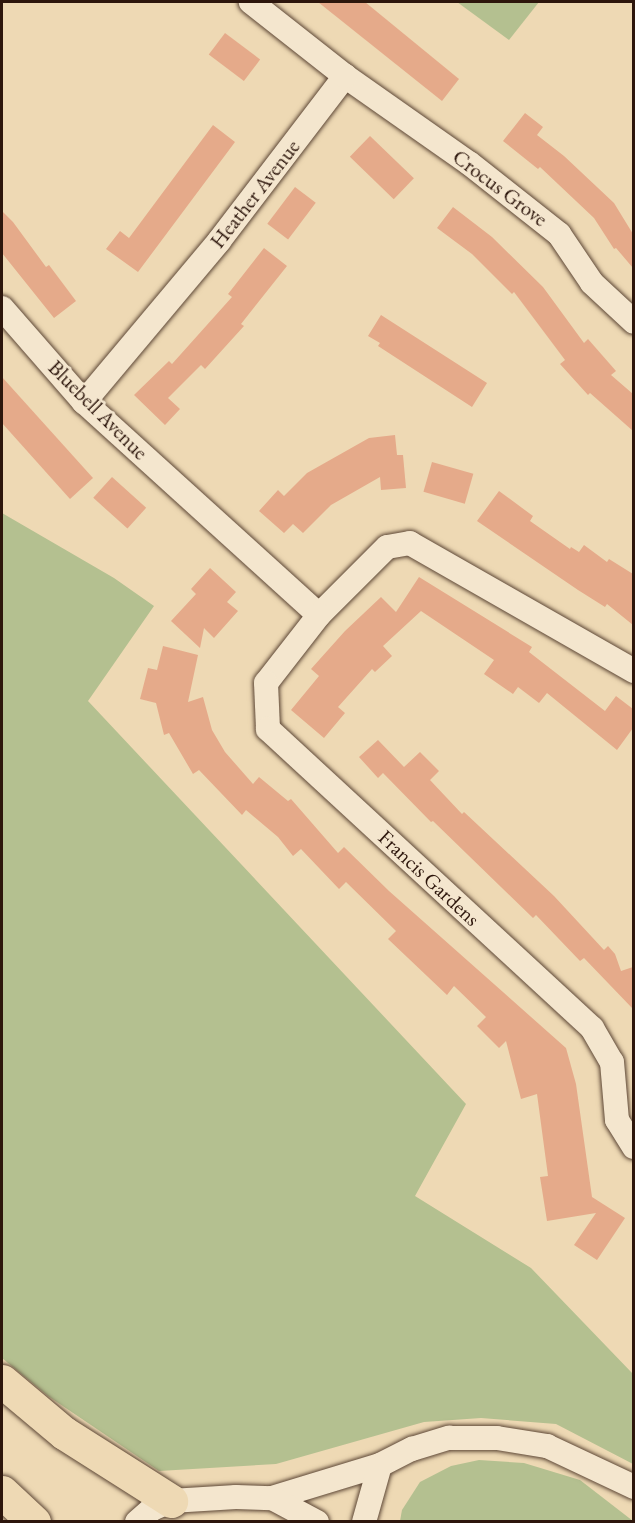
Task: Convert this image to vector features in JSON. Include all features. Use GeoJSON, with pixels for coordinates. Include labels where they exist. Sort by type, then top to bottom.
{"type":"FeatureCollection","features":[{"type":"Feature","properties":{"kind":"highway"},"geometry":{"type":"LineString","coordinates":[[2,1381],[64,1433],[171,1501]]}},
{"type":"Feature","properties":{"kind":"highway"},"geometry":{"type":"LineString","coordinates":[[2,1492],[34,1521]]}},
{"type":"Feature","properties":{"kind":"street"},"geometry":{"type":"LineString","coordinates":[[251,2],[345,75]]}},
{"type":"Feature","properties":{"kind":"street","name":"Crocus Grove"},"geometry":{"type":"LineString","coordinates":[[345,75],[469,163],[559,234],[592,283],[633,322]]}},
{"type":"Feature","properties":{"kind":"street","name":"Heather Avenue"},"geometry":{"type":"LineString","coordinates":[[84,402],[219,241],[345,75]]}},
{"type":"Feature","properties":{"kind":"street","name":"Bluebell Avenue"},"geometry":{"type":"LineString","coordinates":[[2,308],[84,402],[219,527],[319,615]]}},
{"type":"Feature","properties":{"kind":"street","name":"Francis Gardens"},"geometry":{"type":"LineString","coordinates":[[633,671],[410,543],[387,547],[319,615],[266,683],[268,729],[592,1028],[612,1062],[617,1120],[633,1147]]}},
{"type":"Feature","properties":{"kind":"street"},"geometry":{"type":"LineString","coordinates":[[137,1521],[152,1509],[171,1501],[236,1497],[272,1498],[380,1465],[412,1449],[449,1438],[497,1438],[547,1446],[633,1487]]}},
{"type":"Feature","properties":{"kind":"street"},"geometry":{"type":"LineString","coordinates":[[364,1521],[380,1465]]}},
{"type":"Feature","properties":{"kind":"street"},"geometry":{"type":"LineString","coordinates":[[272,1498],[316,1521]]}},
{"type":"Feature","properties":{"kind":"green space"},"geometry":{"type":"Polygon","coordinates":[[[457,2],[539,2],[509,40],[457,2]]]}},
{"type":"Feature","properties":{"kind":"green space"},"geometry":{"type":"Polygon","coordinates":[[[2,513],[114,578],[154,606],[88,701],[466,1104],[415,1196],[531,1268],[633,1374],[633,1464],[556,1424],[481,1418],[424,1422],[276,1464],[159,1471],[48,1396],[2,1358],[2,513]]]}},
{"type":"Feature","properties":{"kind":"green space"},"geometry":{"type":"Polygon","coordinates":[[[479,1460],[524,1463],[580,1480],[633,1521],[400,1521],[402,1510],[420,1482],[451,1466],[479,1460]]]}},
{"type":"Feature","properties":{"kind":"building"},"geometry":{"type":"Polygon","coordinates":[[[318,2],[365,2],[459,79],[442,101],[318,2]]]}},
{"type":"Feature","properties":{"kind":"building"},"geometry":{"type":"Polygon","coordinates":[[[225,33],[260,59],[244,81],[209,55],[225,33]]]}},
{"type":"Feature","properties":{"kind":"building"},"geometry":{"type":"Polygon","coordinates":[[[525,113],[543,127],[537,135],[564,156],[614,203],[633,234],[633,268],[616,248],[614,249],[594,218],[540,167],[538,169],[503,141],[525,113]]]}},
{"type":"Feature","properties":{"kind":"building"},"geometry":{"type":"Polygon","coordinates":[[[213,125],[235,142],[138,272],[106,249],[120,231],[129,238],[213,125]]]}},
{"type":"Feature","properties":{"kind":"building"},"geometry":{"type":"Polygon","coordinates":[[[370,136],[414,178],[394,199],[350,157],[370,136]]]}},
{"type":"Feature","properties":{"kind":"building"},"geometry":{"type":"Polygon","coordinates":[[[295,187],[316,203],[288,239],[267,224],[295,187]]]}},
{"type":"Feature","properties":{"kind":"building"},"geometry":{"type":"Polygon","coordinates":[[[453,207],[492,237],[543,287],[584,343],[588,339],[616,371],[611,375],[633,394],[633,431],[590,393],[588,395],[560,364],[565,360],[514,292],[512,294],[472,254],[437,228],[453,207]]]}},
{"type":"Feature","properties":{"kind":"building"},"geometry":{"type":"Polygon","coordinates":[[[2,211],[13,222],[46,267],[49,265],[76,301],[54,318],[2,253],[2,211]]]}},
{"type":"Feature","properties":{"kind":"building"},"geometry":{"type":"Polygon","coordinates":[[[264,248],[287,266],[241,324],[244,326],[205,369],[201,365],[168,398],[180,409],[165,425],[134,395],[169,361],[172,364],[232,297],[228,294],[264,248]]]}},
{"type":"Feature","properties":{"kind":"building"},"geometry":{"type":"Polygon","coordinates":[[[381,315],[487,383],[472,407],[378,346],[380,343],[368,336],[381,315]]]}},
{"type":"Feature","properties":{"kind":"building"},"geometry":{"type":"Polygon","coordinates":[[[2,377],[93,478],[70,499],[2,423],[2,377]]]}},
{"type":"Feature","properties":{"kind":"building"},"geometry":{"type":"Polygon","coordinates":[[[395,435],[397,455],[403,455],[406,488],[381,490],[380,477],[331,505],[303,533],[293,524],[284,533],[259,511],[278,490],[284,496],[307,473],[369,438],[395,435]]]}},
{"type":"Feature","properties":{"kind":"building"},"geometry":{"type":"Polygon","coordinates":[[[432,462],[473,474],[465,504],[423,492],[432,462]]]}},
{"type":"Feature","properties":{"kind":"building"},"geometry":{"type":"Polygon","coordinates":[[[112,477],[146,508],[127,529],[93,498],[112,477]]]}},
{"type":"Feature","properties":{"kind":"building"},"geometry":{"type":"Polygon","coordinates":[[[499,491],[533,516],[530,521],[570,549],[571,547],[579,552],[584,545],[607,562],[609,559],[633,574],[633,625],[607,604],[605,607],[578,590],[477,521],[499,491]]]}},
{"type":"Feature","properties":{"kind":"building"},"geometry":{"type":"Polygon","coordinates":[[[210,568],[236,592],[227,602],[238,611],[214,638],[204,628],[200,648],[171,621],[196,594],[191,589],[210,568]]]}},
{"type":"Feature","properties":{"kind":"building"},"geometry":{"type":"Polygon","coordinates":[[[419,577],[532,647],[529,652],[605,711],[616,696],[633,709],[633,728],[617,750],[547,693],[539,703],[518,687],[513,694],[484,674],[494,660],[421,611],[383,646],[392,656],[375,672],[372,669],[338,707],[345,713],[324,738],[291,710],[319,676],[311,669],[345,631],[381,597],[396,612],[419,577]]]}},
{"type":"Feature","properties":{"kind":"building"},"geometry":{"type":"Polygon","coordinates":[[[163,646],[198,655],[188,702],[203,697],[212,730],[225,752],[253,784],[259,777],[288,801],[291,799],[338,853],[344,847],[389,891],[566,1048],[576,1084],[592,1197],[625,1218],[597,1260],[574,1245],[596,1213],[547,1221],[540,1177],[548,1176],[537,1094],[521,1099],[506,1041],[499,1048],[477,1026],[486,1017],[454,986],[447,995],[388,939],[396,931],[346,882],[339,889],[301,849],[293,856],[278,837],[246,810],[242,815],[199,770],[193,774],[169,733],[164,735],[156,703],[140,699],[148,668],[157,670],[163,646]]]}},
{"type":"Feature","properties":{"kind":"building"},"geometry":{"type":"Polygon","coordinates":[[[378,740],[404,767],[420,752],[439,771],[430,780],[462,814],[464,812],[554,896],[604,950],[608,946],[615,954],[621,971],[633,967],[633,1009],[584,958],[580,961],[536,915],[533,918],[433,821],[431,822],[383,773],[378,778],[359,757],[378,740]]]}}]}
